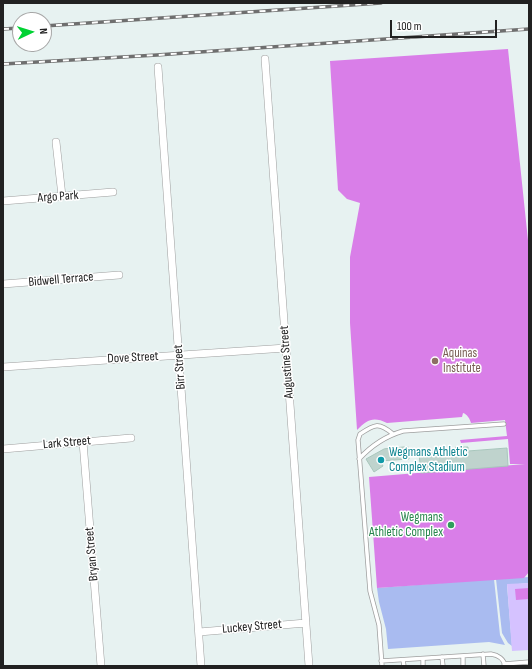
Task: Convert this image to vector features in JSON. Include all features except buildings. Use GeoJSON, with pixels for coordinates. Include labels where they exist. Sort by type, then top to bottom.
{"type":"FeatureCollection","features":[{"type":"Feature","properties":{"kind":"street","name":"Augustine Street"},"geometry":{"type":"LineString","coordinates":[[266,59],[309,666]]}},
{"type":"Feature","properties":{"kind":"street","name":"Birr Street"},"geometry":{"type":"LineString","coordinates":[[158,67],[202,666]]}},
{"type":"Feature","properties":{"kind":"street"},"geometry":{"type":"LineString","coordinates":[[56,142],[62,196]]}},
{"type":"Feature","properties":{"kind":"street","name":"Argo Park"},"geometry":{"type":"LineString","coordinates":[[3,201],[114,192]]}},
{"type":"Feature","properties":{"kind":"street","name":"Bidwell Terrace"},"geometry":{"type":"LineString","coordinates":[[3,284],[120,275]]}},
{"type":"Feature","properties":{"kind":"street","name":"Dove Street"},"geometry":{"type":"LineString","coordinates":[[3,367],[286,348]]}},
{"type":"Feature","properties":{"kind":"street","name":"Lark Street"},"geometry":{"type":"LineString","coordinates":[[3,449],[131,438]]}},
{"type":"Feature","properties":{"kind":"street","name":"Bryan Street"},"geometry":{"type":"LineString","coordinates":[[82,442],[100,666]]}},
{"type":"Feature","properties":{"kind":"street","name":"Luckey Street"},"geometry":{"type":"LineString","coordinates":[[199,632],[306,623]]}},
{"type":"Feature","properties":{"kind":"lane"},"geometry":{"type":"LineString","coordinates":[[360,458],[366,451],[393,434],[403,431],[504,424]]}},
{"type":"Feature","properties":{"kind":"lane"},"geometry":{"type":"LineString","coordinates":[[393,434],[380,425],[375,425],[360,434],[358,440],[370,592],[379,626],[382,664],[423,658],[483,654],[496,654],[501,658],[504,665],[529,662]]}},
{"type":"Feature","properties":{"kind":"lane"},"geometry":{"type":"LineString","coordinates":[[483,654],[484,666]]}},
{"type":"Feature","properties":{"kind":"lane"},"geometry":{"type":"LineString","coordinates":[[463,656],[463,666]]}},
{"type":"Feature","properties":{"kind":"lane"},"geometry":{"type":"LineString","coordinates":[[442,657],[443,666]]}},
{"type":"Feature","properties":{"kind":"lane"},"geometry":{"type":"LineString","coordinates":[[423,658],[423,666]]}},
{"type":"Feature","properties":{"kind":"lane"},"geometry":{"type":"LineString","coordinates":[[403,660],[404,666]]}},
{"type":"Feature","properties":{"kind":"shaded area","name":"Aquinas Institute"},"geometry":{"type":"Polygon","coordinates":[[[508,49],[529,250],[529,572],[524,578],[377,588],[369,477],[525,464],[510,464],[508,439],[461,443],[460,440],[507,436],[505,420],[471,423],[466,414],[463,413],[462,417],[387,423],[378,420],[370,420],[357,430],[350,323],[350,257],[360,203],[347,199],[338,190],[330,61],[508,49]]]}},
{"type":"Feature","properties":{"kind":"shaded area"},"geometry":{"type":"Polygon","coordinates":[[[529,577],[529,583],[507,585],[512,646],[508,643],[502,633],[496,579],[529,577]]]}},
{"type":"Feature","properties":{"kind":"shaded area"},"geometry":{"type":"Polygon","coordinates":[[[494,579],[500,635],[505,645],[489,642],[388,649],[386,629],[377,588],[494,579]]]}},
{"type":"Feature","properties":{"kind":"shaded area"},"geometry":{"type":"Polygon","coordinates":[[[529,583],[529,650],[512,651],[507,584],[529,583]]]}},
{"type":"Feature","properties":{"kind":"shaded area"},"geometry":{"type":"Polygon","coordinates":[[[529,588],[529,599],[516,600],[515,589],[529,588]]]}},
{"type":"Feature","properties":{"kind":"railway"},"geometry":{"type":"LineString","coordinates":[[52,25],[381,3]]}},
{"type":"Feature","properties":{"kind":"railway"},"geometry":{"type":"LineString","coordinates":[[3,29],[12,28]]}},
{"type":"Feature","properties":{"kind":"railway"},"geometry":{"type":"LineString","coordinates":[[3,64],[157,55],[529,29]]}},
{"type":"Feature","properties":{"kind":"place","name":"Aquinas Institute"},"geometry":{"type":"Point","coordinates":[435,361]}},
{"type":"Feature","properties":{"kind":"place","name":"Wegmans Athletic Complex Stadium"},"geometry":{"type":"Point","coordinates":[381,460]}},
{"type":"Feature","properties":{"kind":"place","name":"Wegmans Athletic Complex"},"geometry":{"type":"Point","coordinates":[451,525]}}]}
